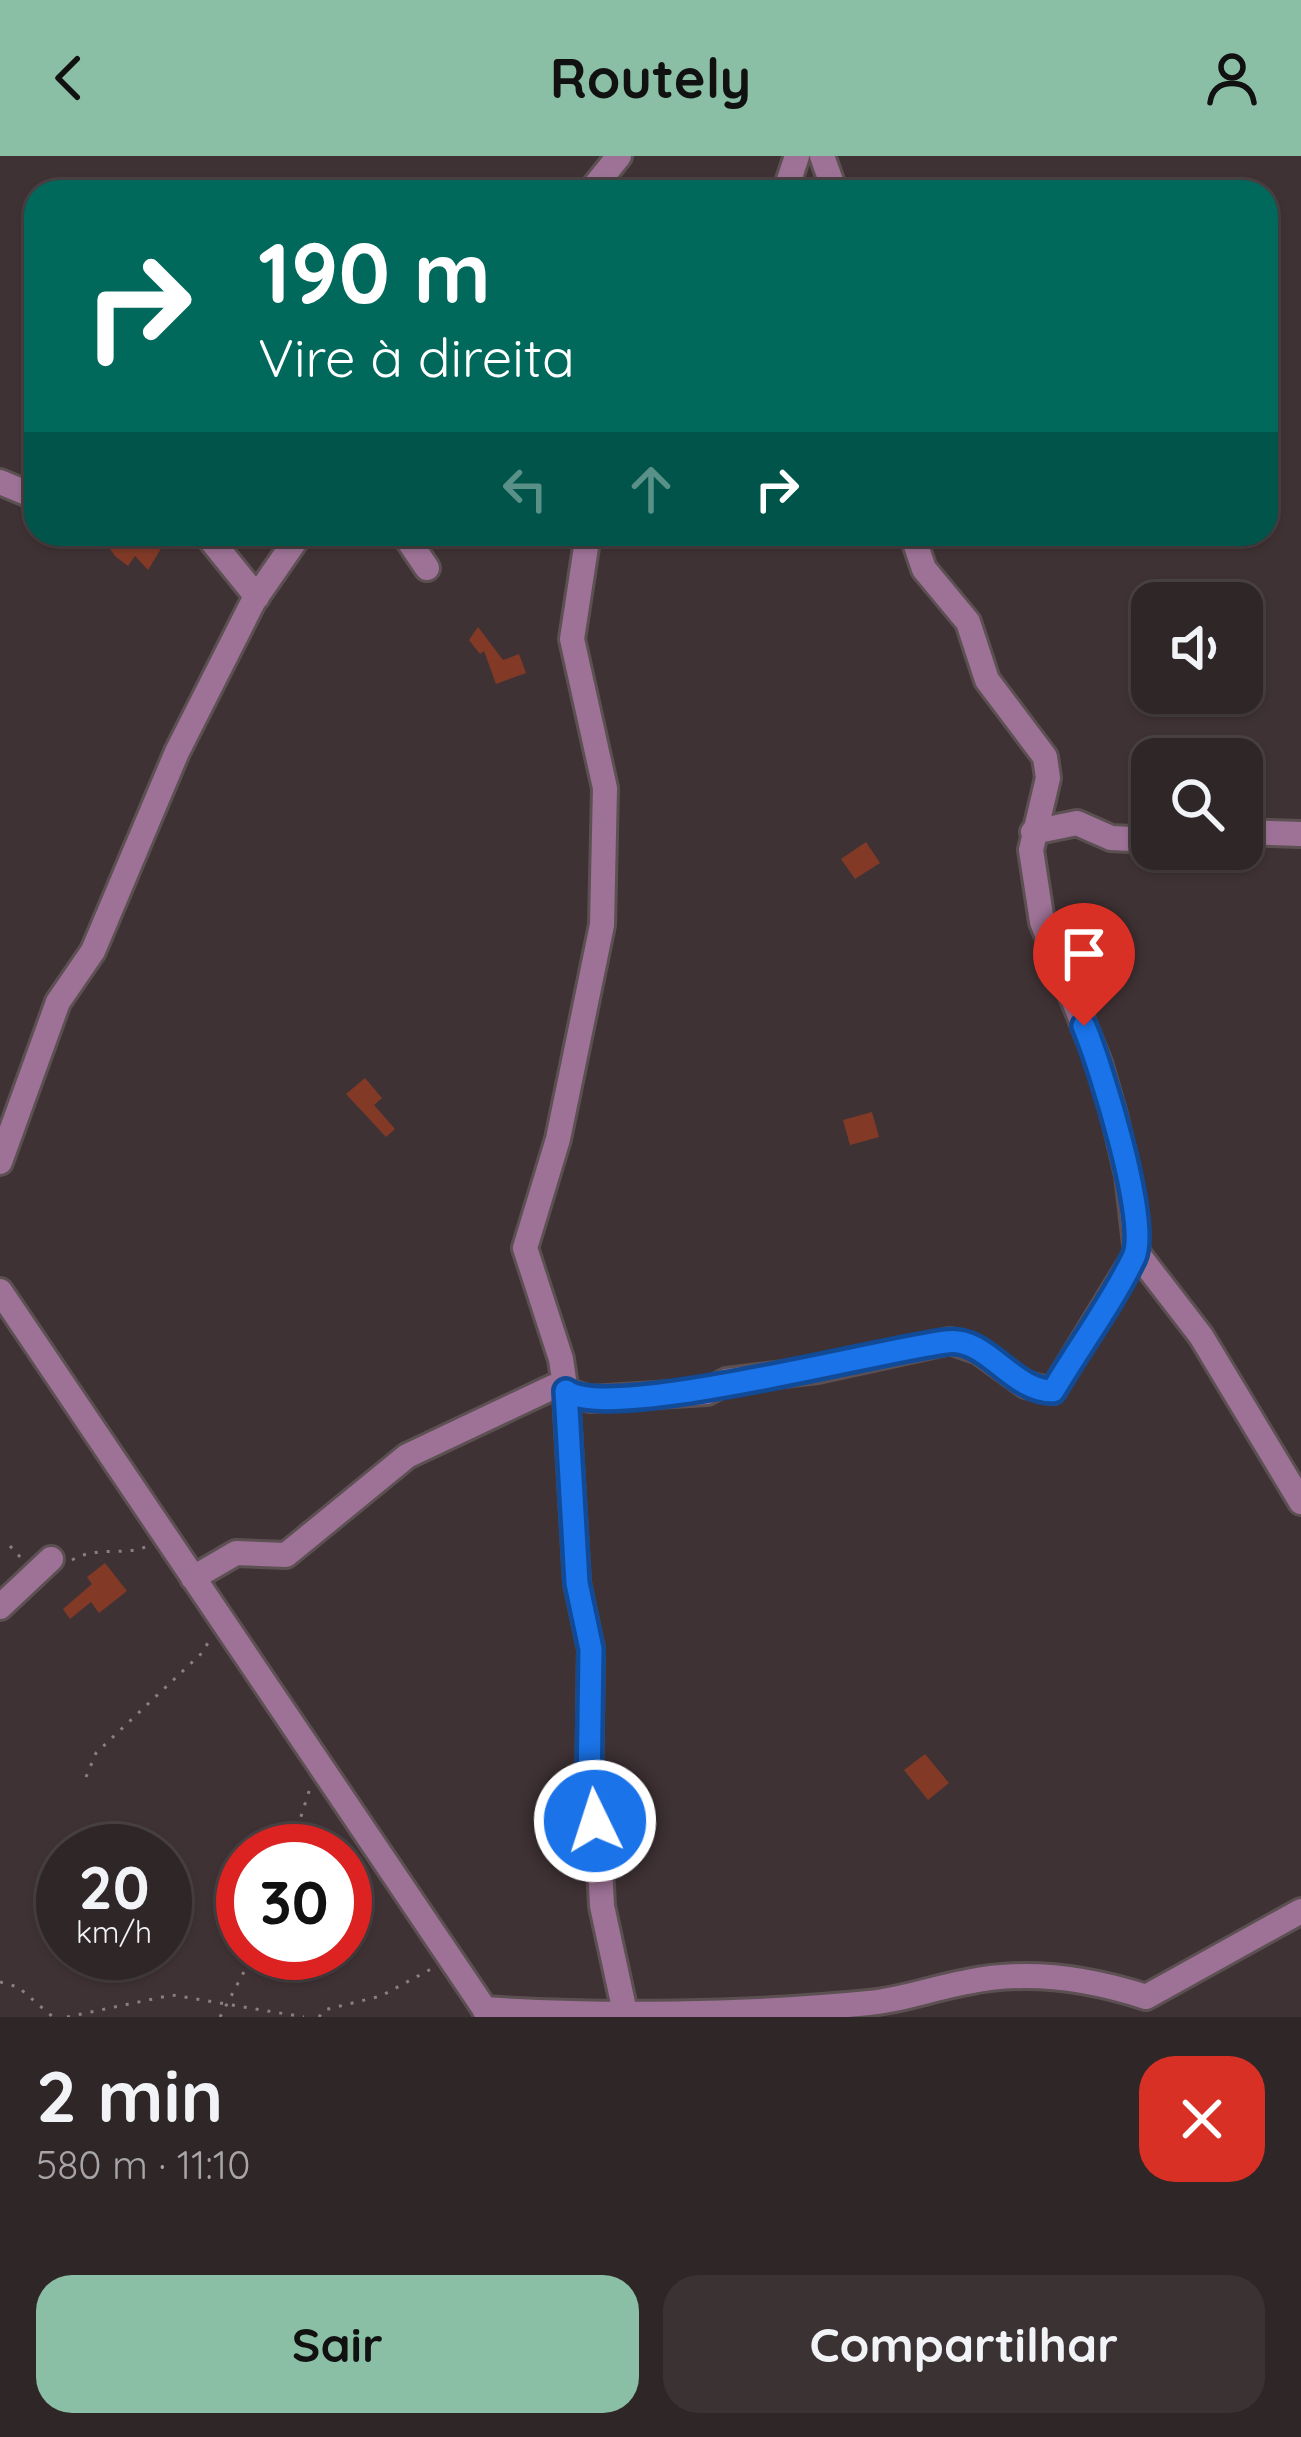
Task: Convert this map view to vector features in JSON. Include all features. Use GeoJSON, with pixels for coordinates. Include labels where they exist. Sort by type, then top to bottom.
{"type":"FeatureCollection","features":[{"type":"Feature","properties":{"kind":"street"},"geometry":{"type":"LineString","coordinates":[[600,180],[619,156]]}},
{"type":"Feature","properties":{"kind":"street"},"geometry":{"type":"LineString","coordinates":[[216,546],[257,597]]}},
{"type":"Feature","properties":{"kind":"street"},"geometry":{"type":"LineString","coordinates":[[0,1162],[58,1002],[93,951],[178,752],[257,597],[292,546]]}},
{"type":"Feature","properties":{"kind":"street"},"geometry":{"type":"LineString","coordinates":[[412,546],[427,568]]}},
{"type":"Feature","properties":{"kind":"street"},"geometry":{"type":"LineString","coordinates":[[586,546],[572,639],[605,788],[602,925],[558,1139],[525,1248],[561,1360],[566,1391],[577,1583],[591,1649],[589,1793],[599,1845],[602,1906],[625,2015]]}},
{"type":"Feature","properties":{"kind":"street"},"geometry":{"type":"LineString","coordinates":[[916,546],[924,568],[968,622],[987,680],[1045,758],[1048,778],[1033,832],[1042,922],[1099,1063],[1128,1175],[1137,1252],[1201,1336],[1301,1502]]}},
{"type":"Feature","properties":{"kind":"street"},"geometry":{"type":"LineString","coordinates":[[1033,832],[1077,823],[1111,838],[1131,839]]}},
{"type":"Feature","properties":{"kind":"street"},"geometry":{"type":"LineString","coordinates":[[1263,833],[1301,834]]}},
{"type":"Feature","properties":{"kind":"street"},"geometry":{"type":"LineString","coordinates":[[193,1578],[236,1553],[286,1555],[407,1456],[553,1387],[590,1400],[707,1392],[727,1381],[817,1370],[950,1341],[979,1351],[1026,1385],[1053,1391],[1137,1252]]}},
{"type":"Feature","properties":{"kind":"street"},"geometry":{"type":"LineString","coordinates":[[0,1291],[487,2013],[781,2010],[930,1992],[968,1981],[1064,1976],[1146,1997],[1301,1911]]}},
{"type":"Feature","properties":{"kind":"street"},"geometry":{"type":"LineString","coordinates":[[0,1607],[45,1565]]}},
{"type":"Feature","properties":{"kind":"street"},"geometry":{"type":"LineString","coordinates":[[912,2017],[930,1992]]}},
{"type":"Feature","properties":{"kind":"path"},"geometry":{"type":"LineString","coordinates":[[10,1546],[45,1565],[83,1553],[145,1549],[164,1534]]}},
{"type":"Feature","properties":{"kind":"path"},"geometry":{"type":"LineString","coordinates":[[86,1777],[96,1753],[203,1652],[220,1619]]}},
{"type":"Feature","properties":{"kind":"path"},"geometry":{"type":"LineString","coordinates":[[300,1824],[322,1768]]}},
{"type":"Feature","properties":{"kind":"path"},"geometry":{"type":"LineString","coordinates":[[319,2017],[325,2010],[381,1996],[449,1956]]}},
{"type":"Feature","properties":{"kind":"path"},"geometry":{"type":"LineString","coordinates":[[220,2017],[240,1980]]}},
{"type":"Feature","properties":{"kind":"path"},"geometry":{"type":"LineString","coordinates":[[0,1982],[18,1987],[53,2017]]}},
{"type":"Feature","properties":{"kind":"path"},"geometry":{"type":"LineString","coordinates":[[67,2017],[172,1995],[225,2008],[304,2017]]}},
{"type":"Feature","properties":{"kind":"building"},"geometry":{"type":"Polygon","coordinates":[[[108,546],[162,547],[148,570],[135,556],[128,566],[108,546]]]}},
{"type":"Feature","properties":{"kind":"building"},"geometry":{"type":"Polygon","coordinates":[[[478,627],[503,660],[519,654],[526,673],[496,684],[484,651],[480,654],[469,640],[478,627]]]}},
{"type":"Feature","properties":{"kind":"building"},"geometry":{"type":"Polygon","coordinates":[[[866,842],[880,863],[855,879],[841,859],[866,842]]]}},
{"type":"Feature","properties":{"kind":"building"},"geometry":{"type":"Polygon","coordinates":[[[365,1078],[382,1098],[374,1105],[395,1129],[386,1137],[346,1094],[365,1078]]]}},
{"type":"Feature","properties":{"kind":"building"},"geometry":{"type":"Polygon","coordinates":[[[872,1112],[879,1137],[850,1145],[843,1120],[872,1112]]]}},
{"type":"Feature","properties":{"kind":"building"},"geometry":{"type":"Polygon","coordinates":[[[105,1563],[127,1591],[99,1613],[91,1602],[70,1619],[63,1609],[92,1584],[87,1577],[105,1563]]]}},
{"type":"Feature","properties":{"kind":"building"},"geometry":{"type":"Polygon","coordinates":[[[925,1754],[949,1783],[928,1800],[904,1770],[925,1754]]]}},
{"type":"Feature","properties":{"kind":"route"},"geometry":{"type":"LineString","coordinates":[[595,1821],[589,1793],[591,1649],[577,1583],[566,1391],[590,1400],[707,1392],[727,1381],[817,1370],[950,1341],[979,1351],[1026,1385],[1053,1391],[1137,1252],[1128,1175],[1114,1115],[1084,1026]]}}]}
